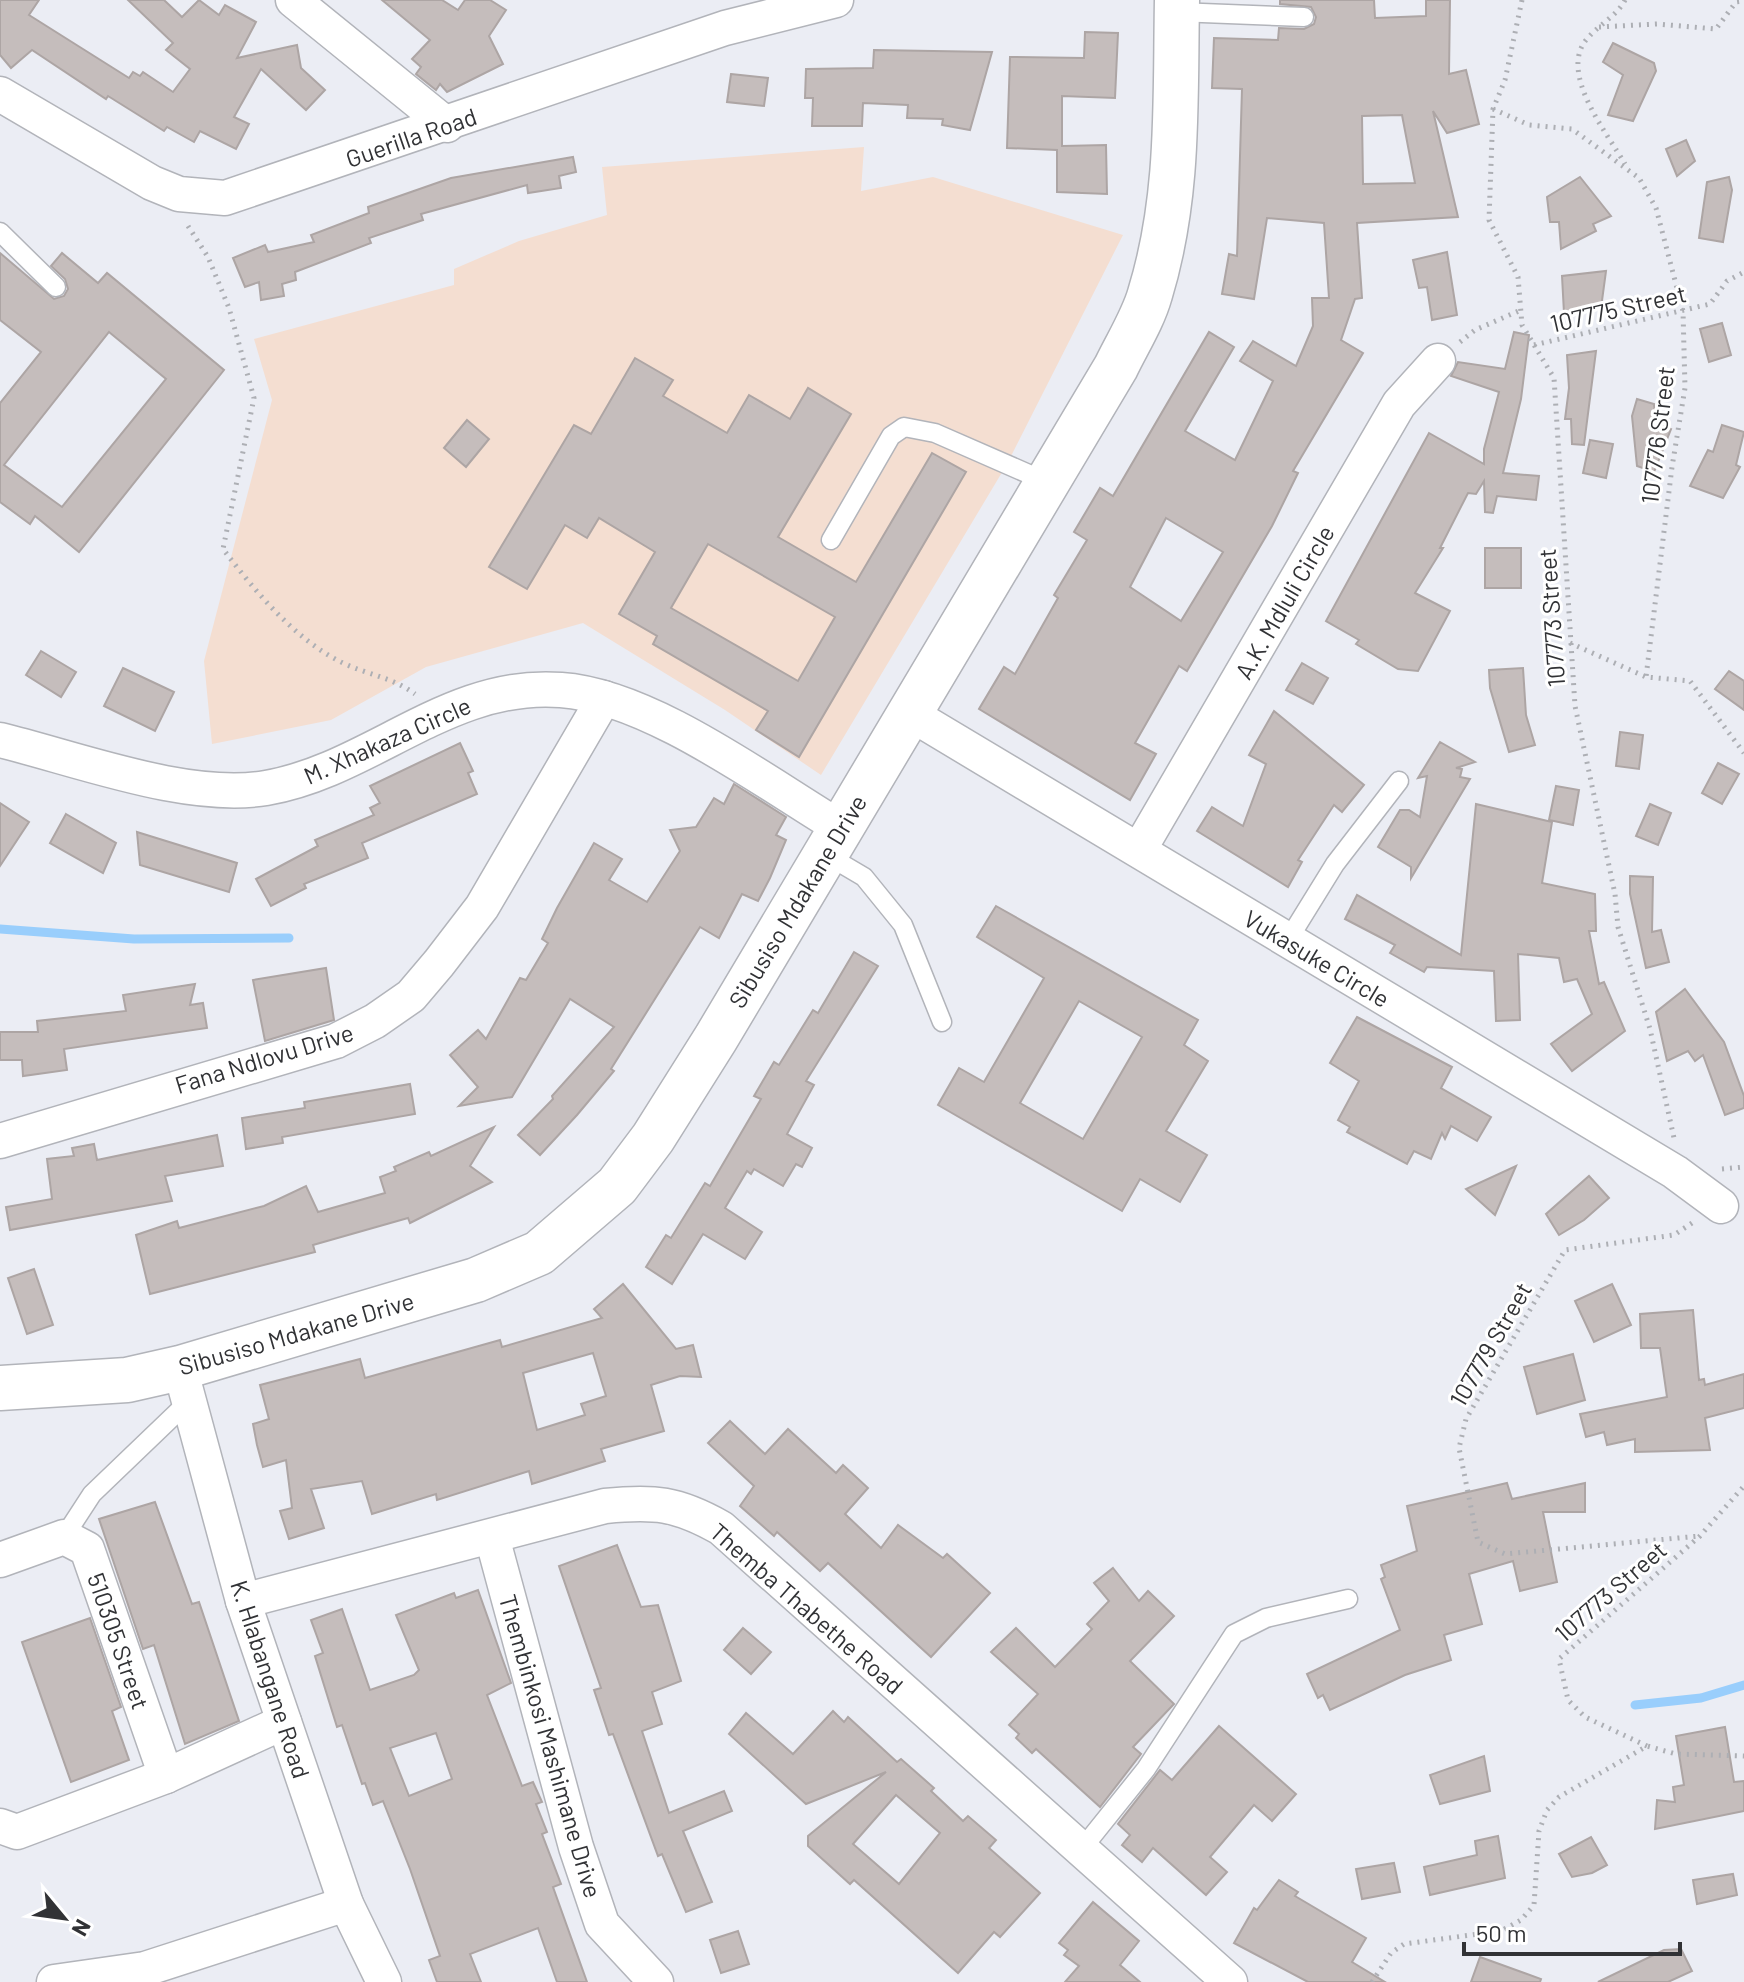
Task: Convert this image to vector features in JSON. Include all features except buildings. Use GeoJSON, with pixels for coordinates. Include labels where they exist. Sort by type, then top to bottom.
{"type":"FeatureCollection","features":[{"type":"Feature","properties":{"kind":"street"},"geometry":{"type":"LineString","coordinates":[[293,0],[447,125]]}},
{"type":"Feature","properties":{"kind":"street","name":"Guerilla Road"},"geometry":{"type":"LineString","coordinates":[[0,94],[152,183],[179,194],[225,198],[725,28],[836,0]]}},
{"type":"Feature","properties":{"kind":"street","name":"Sibusiso Mdakane Drive"},"geometry":{"type":"LineString","coordinates":[[0,1388],[127,1380],[185,1384],[476,1280],[539,1253],[617,1186],[653,1138],[833,841],[1116,367],[1149,298],[1165,234],[1176,166],[1177,6]]}},
{"type":"Feature","properties":{"kind":"street","name":"A.K. Mdluli Circle"},"geometry":{"type":"LineString","coordinates":[[1139,850],[1399,404],[1438,361]]}},
{"type":"Feature","properties":{"kind":"street","name":"M. Xhakaza Circle"},"geometry":{"type":"LineString","coordinates":[[0,740],[182,786],[223,791],[266,788],[307,777],[435,715],[487,696],[561,690],[604,698],[674,727],[833,841]]}},
{"type":"Feature","properties":{"kind":"street","name":"Fana Ndlovu Drive"},"geometry":{"type":"LineString","coordinates":[[0,1141],[336,1041],[375,1021],[411,996],[482,907],[604,698]]}},
{"type":"Feature","properties":{"kind":"street","name":"Vukasuke Circle"},"geometry":{"type":"LineString","coordinates":[[909,713],[1675,1172],[1721,1206]]}},
{"type":"Feature","properties":{"kind":"street","name":"K. Hlabangane Road"},"geometry":{"type":"LineString","coordinates":[[185,1384],[243,1601],[346,1904],[384,1982]]}},
{"type":"Feature","properties":{"kind":"street","name":"Themba Thabethe Road"},"geometry":{"type":"LineString","coordinates":[[243,1601],[605,1506],[645,1502],[691,1511],[721,1528],[1230,1982]]}},
{"type":"Feature","properties":{"kind":"street"},"geometry":{"type":"LineString","coordinates":[[0,1560],[64,1537]]}},
{"type":"Feature","properties":{"kind":"street","name":"510305 Street"},"geometry":{"type":"LineString","coordinates":[[64,1537],[87,1549],[166,1776]]}},
{"type":"Feature","properties":{"kind":"street","name":"Thembinkosi Mashimane Drive"},"geometry":{"type":"LineString","coordinates":[[492,1537],[576,1847],[602,1924],[656,1982]]}},
{"type":"Feature","properties":{"kind":"street"},"geometry":{"type":"LineString","coordinates":[[0,1826],[17,1832],[166,1776],[284,1722]]}},
{"type":"Feature","properties":{"kind":"street"},"geometry":{"type":"LineString","coordinates":[[54,1982],[145,1969],[346,1904]]}},
{"type":"Feature","properties":{"kind":"lane"},"geometry":{"type":"LineString","coordinates":[[1177,6],[1304,17]]}},
{"type":"Feature","properties":{"kind":"lane"},"geometry":{"type":"LineString","coordinates":[[0,232],[56,287]]}},
{"type":"Feature","properties":{"kind":"lane"},"geometry":{"type":"LineString","coordinates":[[831,540],[891,436],[904,427],[935,433],[1047,482]]}},
{"type":"Feature","properties":{"kind":"lane"},"geometry":{"type":"LineString","coordinates":[[1288,940],[1335,864],[1399,781]]}},
{"type":"Feature","properties":{"kind":"lane"},"geometry":{"type":"LineString","coordinates":[[833,841],[903,925],[942,1022]]}},
{"type":"Feature","properties":{"kind":"lane"},"geometry":{"type":"LineString","coordinates":[[64,1537],[92,1494],[185,1384]]}},
{"type":"Feature","properties":{"kind":"lane"},"geometry":{"type":"LineString","coordinates":[[1081,1850],[1146,1769],[1234,1634],[1252,1622],[1348,1599]]}},
{"type":"Feature","properties":{"kind":"path","name":"107773 Street"},"geometry":{"type":"LineString","coordinates":[[1522,0],[1505,80],[1493,109],[1489,220],[1518,277],[1522,325],[1554,378],[1575,706],[1615,894],[1618,927],[1650,1029],[1674,1132],[1675,1172]]}},
{"type":"Feature","properties":{"kind":"path"},"geometry":{"type":"LineString","coordinates":[[1625,0],[1621,9],[1584,42],[1577,58],[1579,82],[1627,167]]}},
{"type":"Feature","properties":{"kind":"path"},"geometry":{"type":"LineString","coordinates":[[1599,27],[1657,24],[1716,29],[1736,2],[1744,1]]}},
{"type":"Feature","properties":{"kind":"path","name":"107776 Street"},"geometry":{"type":"LineString","coordinates":[[1493,109],[1529,125],[1572,129],[1639,178],[1656,208],[1683,311],[1685,388],[1646,677]]}},
{"type":"Feature","properties":{"kind":"path"},"geometry":{"type":"LineString","coordinates":[[179,194],[178,210],[208,257],[253,388],[254,398],[223,549],[287,621],[328,655],[397,681],[422,700],[435,715]]}},
{"type":"Feature","properties":{"kind":"path","name":"107775 Street"},"geometry":{"type":"LineString","coordinates":[[1534,345],[1710,304],[1727,281],[1744,272]]}},
{"type":"Feature","properties":{"kind":"path"},"geometry":{"type":"LineString","coordinates":[[1438,361],[1475,330],[1521,310]]}},
{"type":"Feature","properties":{"kind":"path"},"geometry":{"type":"LineString","coordinates":[[1570,643],[1646,677],[1690,681],[1744,753]]}},
{"type":"Feature","properties":{"kind":"path"},"geometry":{"type":"LineString","coordinates":[[1675,1172],[1744,1167]]}},
{"type":"Feature","properties":{"kind":"path","name":"107779 Street"},"geometry":{"type":"LineString","coordinates":[[1700,1536],[1505,1554],[1478,1542],[1459,1448],[1466,1419],[1565,1250],[1674,1235],[1721,1206]]}},
{"type":"Feature","properties":{"kind":"path","name":"107773 Street"},"geometry":{"type":"LineString","coordinates":[[1647,1746],[1585,1717],[1568,1700],[1559,1659],[1700,1536],[1744,1486]]}},
{"type":"Feature","properties":{"kind":"path"},"geometry":{"type":"LineString","coordinates":[[1372,1982],[1391,1953],[1404,1944],[1501,1931],[1521,1920],[1534,1905],[1539,1831],[1547,1810],[1559,1797],[1647,1746],[1676,1754],[1744,1756]]}},
{"type":"Feature","properties":{"kind":"shaded area"},"geometry":{"type":"Polygon","coordinates":[[[864,147],[861,191],[933,177],[1123,235],[1007,464],[821,775],[725,710],[583,623],[426,667],[331,720],[212,744],[204,661],[272,400],[254,339],[454,285],[454,269],[519,241],[607,215],[602,167],[864,147]]]}},
{"type":"Feature","properties":{"kind":"waterway"},"geometry":{"type":"LineString","coordinates":[[0,929],[134,939],[289,938]]}},
{"type":"Feature","properties":{"kind":"waterway"},"geometry":{"type":"LineString","coordinates":[[1635,1705],[1701,1698],[1744,1685]]}}]}
